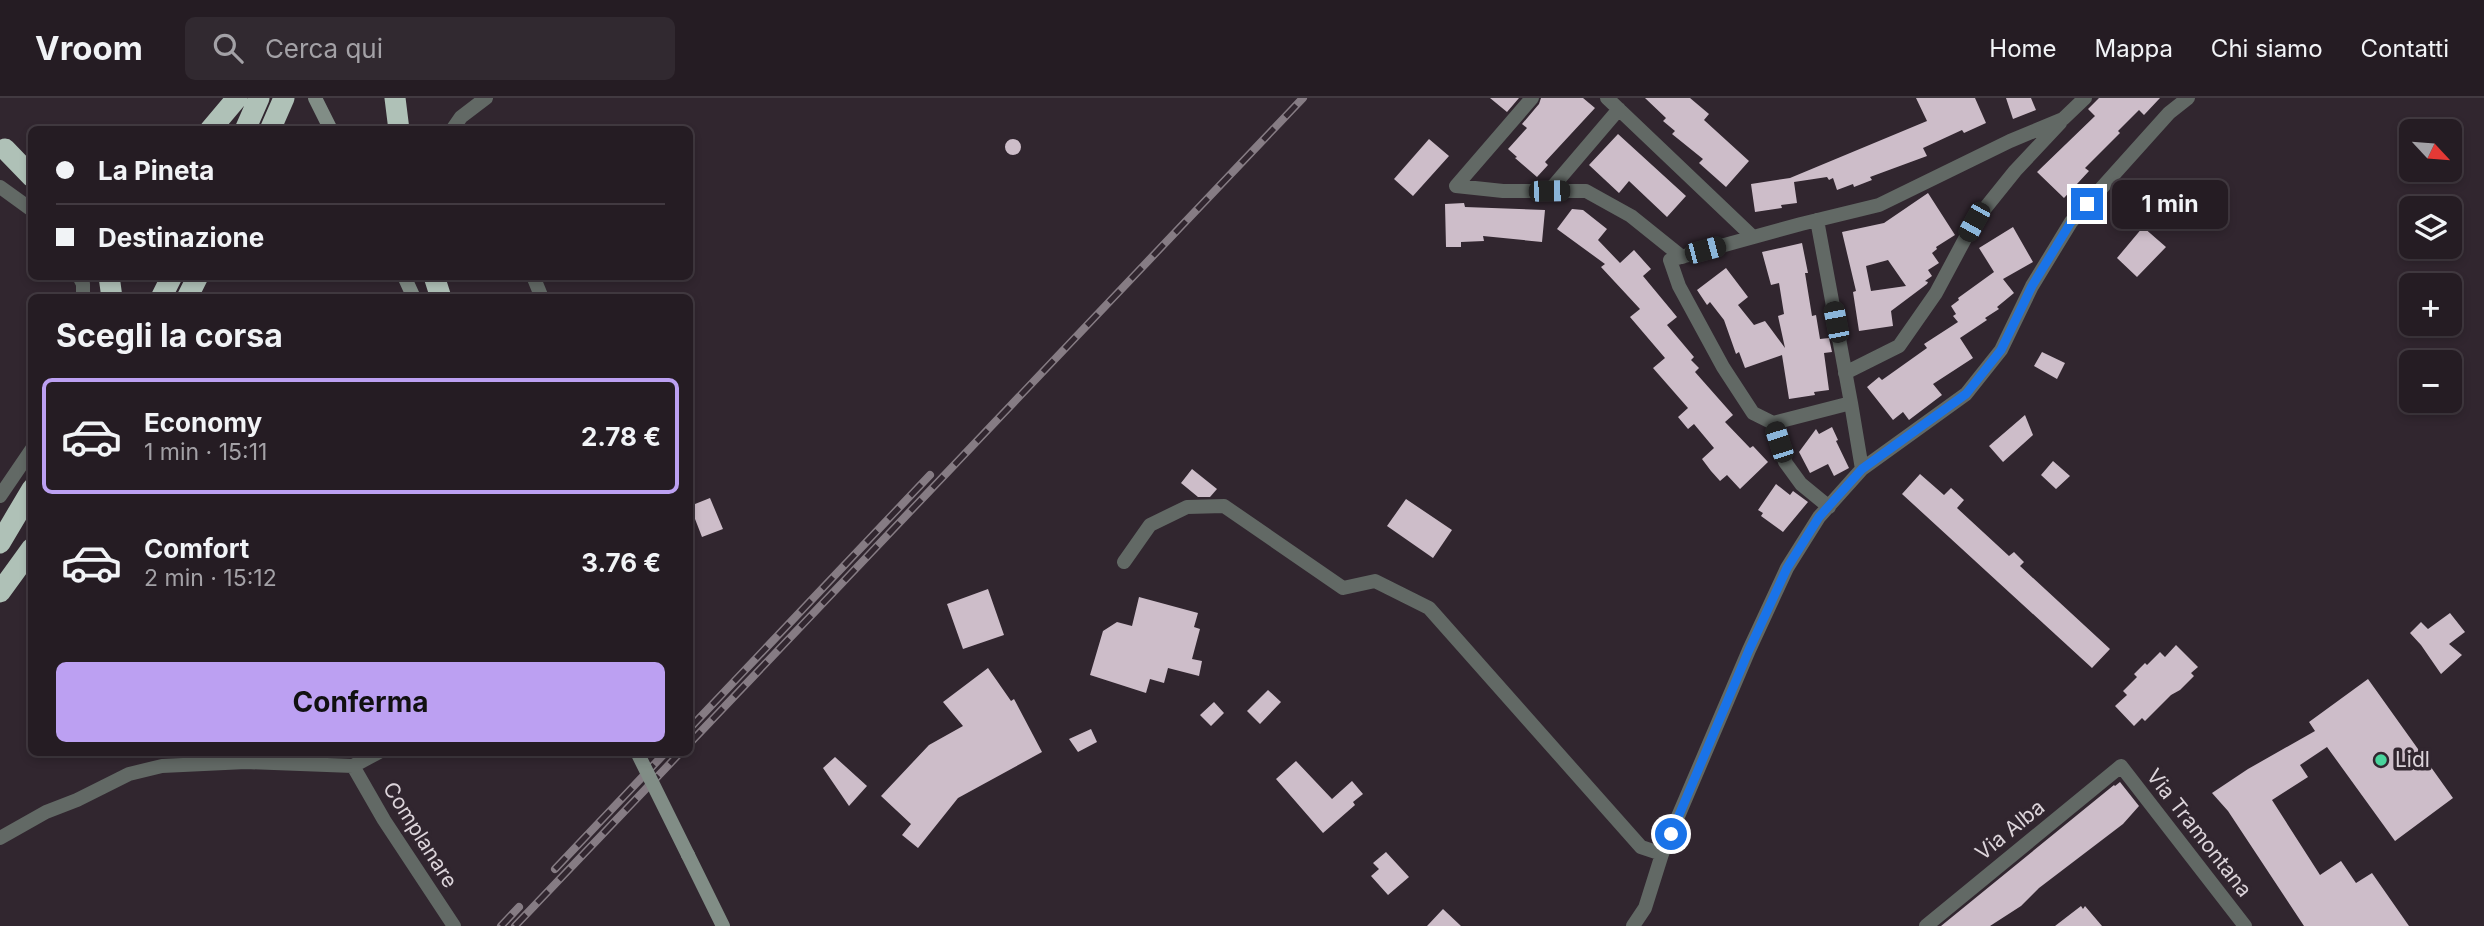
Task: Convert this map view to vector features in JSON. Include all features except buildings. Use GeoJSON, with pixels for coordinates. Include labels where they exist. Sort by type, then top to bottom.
{"type":"FeatureCollection","features":[{"type":"Feature","properties":{"kind":"highway"},"geometry":{"type":"LineString","coordinates":[[214,126],[237,98]]}},
{"type":"Feature","properties":{"kind":"highway"},"geometry":{"type":"LineString","coordinates":[[247,126],[259,98]]}},
{"type":"Feature","properties":{"kind":"highway"},"geometry":{"type":"LineString","coordinates":[[272,126],[284,98]]}},
{"type":"Feature","properties":{"kind":"highway"},"geometry":{"type":"LineString","coordinates":[[395,98],[398,126]]}},
{"type":"Feature","properties":{"kind":"highway"},"geometry":{"type":"LineString","coordinates":[[3,147],[28,157]]}},
{"type":"Feature","properties":{"kind":"highway"},"geometry":{"type":"LineString","coordinates":[[3,147],[28,173]]}},
{"type":"Feature","properties":{"kind":"highway"},"geometry":{"type":"LineString","coordinates":[[0,543],[28,496]]}},
{"type":"Feature","properties":{"kind":"highway"},"geometry":{"type":"LineString","coordinates":[[0,553],[28,514]]}},
{"type":"Feature","properties":{"kind":"highway"},"geometry":{"type":"LineString","coordinates":[[0,594],[28,554]]}},
{"type":"Feature","properties":{"kind":"highway"},"geometry":{"type":"LineString","coordinates":[[0,594],[28,563]]}},
{"type":"Feature","properties":{"kind":"main road"},"geometry":{"type":"LineString","coordinates":[[315,98],[329,126]]}},
{"type":"Feature","properties":{"kind":"main road"},"geometry":{"type":"LineString","coordinates":[[639,756],[723,926]]}},
{"type":"Feature","properties":{"kind":"street"},"geometry":{"type":"LineString","coordinates":[[455,126],[461,117],[486,98]]}},
{"type":"Feature","properties":{"kind":"street"},"geometry":{"type":"LineString","coordinates":[[1532,98],[1456,186],[1503,191],[1586,191],[1631,216],[1682,257]]}},
{"type":"Feature","properties":{"kind":"street"},"geometry":{"type":"LineString","coordinates":[[1607,98],[1753,237]]}},
{"type":"Feature","properties":{"kind":"street"},"geometry":{"type":"LineString","coordinates":[[1845,373],[1899,346],[1936,293],[1974,222],[2015,172],[2085,98]]}},
{"type":"Feature","properties":{"kind":"street"},"geometry":{"type":"LineString","coordinates":[[1633,926],[1645,908],[1662,854],[1749,650],[1787,568],[1819,517],[1862,469],[1966,394],[2001,350],[2032,286],[2071,222],[2169,113],[2188,98]]}},
{"type":"Feature","properties":{"kind":"street"},"geometry":{"type":"LineString","coordinates":[[1549,191],[1619,109]]}},
{"type":"Feature","properties":{"kind":"street"},"geometry":{"type":"LineString","coordinates":[[1851,403],[1773,423],[1753,413],[1698,324],[1679,286],[1670,260],[1879,205],[2010,141],[2063,120]]}},
{"type":"Feature","properties":{"kind":"street"},"geometry":{"type":"LineString","coordinates":[[0,187],[28,208]]}},
{"type":"Feature","properties":{"kind":"street"},"geometry":{"type":"LineString","coordinates":[[1817,220],[1862,469]]}},
{"type":"Feature","properties":{"kind":"street"},"geometry":{"type":"LineString","coordinates":[[1773,423],[1785,462],[1801,484],[1829,506]]}},
{"type":"Feature","properties":{"kind":"street"},"geometry":{"type":"LineString","coordinates":[[0,496],[28,455]]}},
{"type":"Feature","properties":{"kind":"street"},"geometry":{"type":"LineString","coordinates":[[1124,562],[1150,525],[1187,507],[1224,506],[1343,588],[1375,581],[1429,608],[1641,847],[1662,854]]}},
{"type":"Feature","properties":{"kind":"street"},"geometry":{"type":"LineString","coordinates":[[0,838],[46,812],[129,774],[162,766],[246,762],[352,766],[371,756]]}},
{"type":"Feature","properties":{"kind":"street","name":"Complanare"},"geometry":{"type":"LineString","coordinates":[[352,766],[454,926]]}},
{"type":"Feature","properties":{"kind":"street","name":"Via Alba"},"geometry":{"type":"LineString","coordinates":[[1926,926],[2121,766]]}},
{"type":"Feature","properties":{"kind":"street","name":"Via Tramontana"},"geometry":{"type":"LineString","coordinates":[[2121,766],[2245,926]]}},
{"type":"Feature","properties":{"kind":"railway"},"geometry":{"type":"LineString","coordinates":[[693,740],[1303,98]]}},
{"type":"Feature","properties":{"kind":"railway"},"geometry":{"type":"LineString","coordinates":[[693,725],[930,475]]}},
{"type":"Feature","properties":{"kind":"railway"},"geometry":{"type":"LineString","coordinates":[[555,869],[662,756]]}},
{"type":"Feature","properties":{"kind":"railway"},"geometry":{"type":"LineString","coordinates":[[515,926],[677,756]]}},
{"type":"Feature","properties":{"kind":"railway"},"geometry":{"type":"LineString","coordinates":[[501,926],[519,907]]}},
{"type":"Feature","properties":{"kind":"place","name":"Lidl"},"geometry":{"type":"Point","coordinates":[2381,760]}},
{"type":"Feature","properties":{"kind":"route"},"geometry":{"type":"LineString","coordinates":[[1671,834],[1787,568],[1819,517],[1862,469],[1966,394],[2001,350],[2032,286],[2071,222],[2087,204]]}}]}
